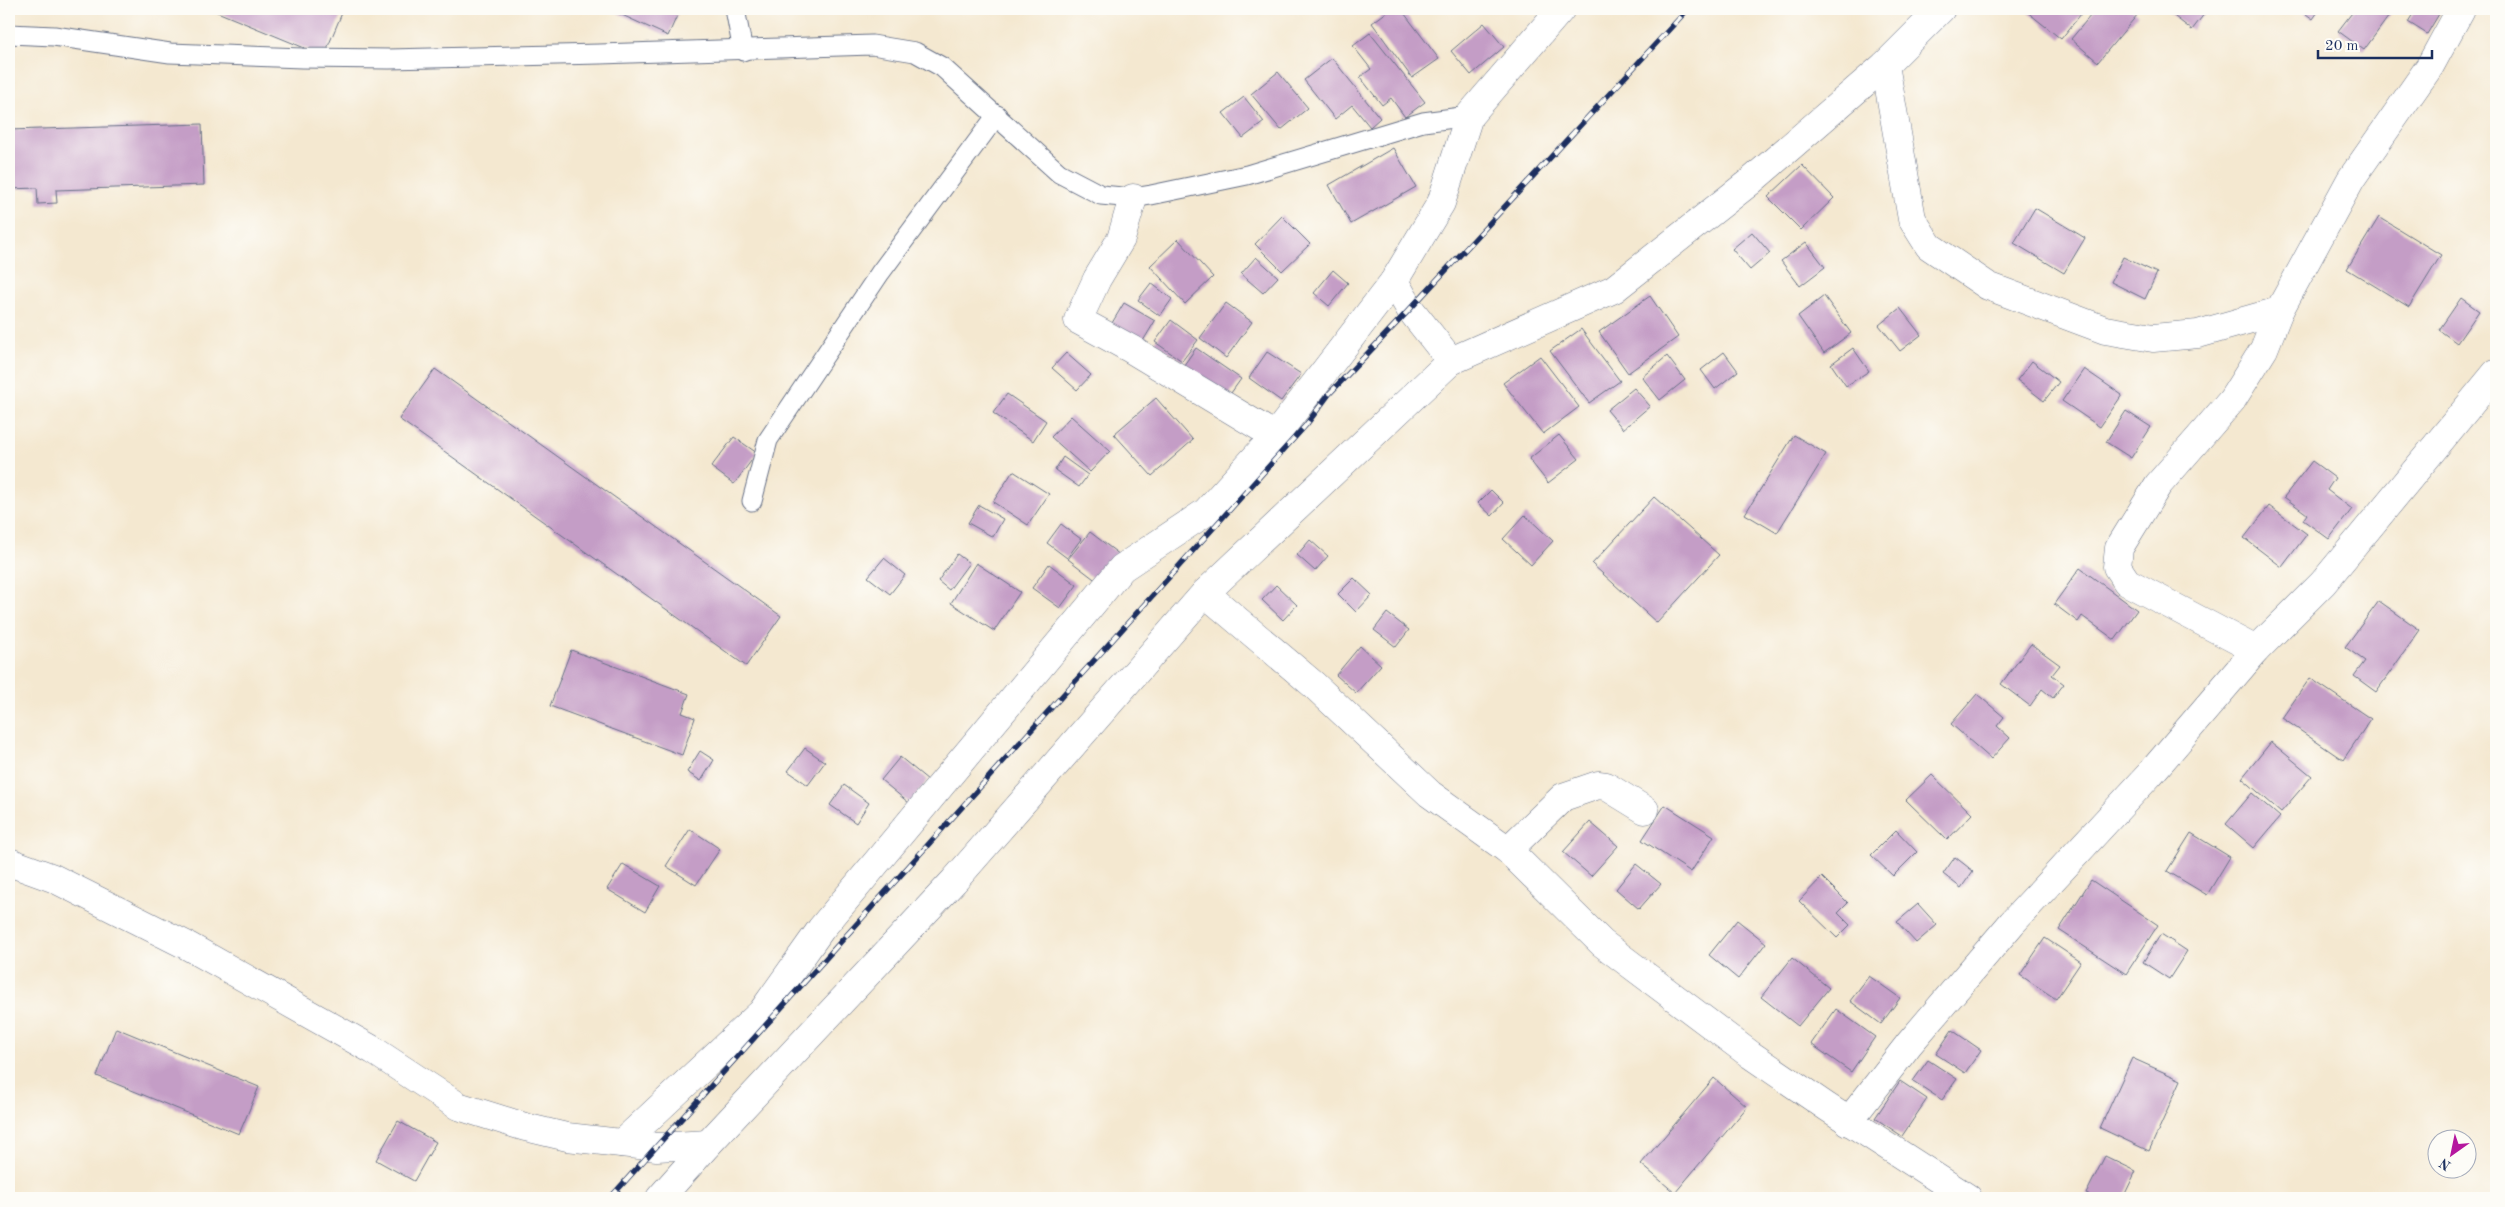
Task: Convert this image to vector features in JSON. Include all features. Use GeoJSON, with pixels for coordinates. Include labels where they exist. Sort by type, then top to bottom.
{"type":"FeatureCollection","features":[{"type":"Feature","properties":{"kind":"street"},"geometry":{"type":"LineString","coordinates":[[622,1143],[762,1012],[821,929],[1122,568],[1206,512],[1275,436],[1394,281],[1441,203],[1469,116],[1561,9]]}},
{"type":"Feature","properties":{"kind":"street"},"geometry":{"type":"LineString","coordinates":[[660,1198],[708,1144],[954,881],[1205,593],[1451,361],[1614,289],[1751,181],[1885,65],[1941,9]]}},
{"type":"Feature","properties":{"kind":"street"},"geometry":{"type":"LineString","coordinates":[[2256,650],[2127,582],[2117,567],[2118,548],[2158,485],[2232,400],[2264,349],[2279,311],[2351,179],[2430,66],[2461,9]]}},
{"type":"Feature","properties":{"kind":"street"},"geometry":{"type":"LineString","coordinates":[[1885,65],[1912,219],[1929,246],[1988,286],[2104,330],[2153,338],[2198,334],[2279,311]]}},
{"type":"Feature","properties":{"kind":"street"},"geometry":{"type":"LineString","coordinates":[[1133,198],[1122,239],[1097,279],[1078,320],[1131,349],[1275,436]]}},
{"type":"Feature","properties":{"kind":"street"},"geometry":{"type":"LineString","coordinates":[[1394,281],[1410,309],[1451,361]]}},
{"type":"Feature","properties":{"kind":"street"},"geometry":{"type":"LineString","coordinates":[[1848,1122],[1909,1044],[2012,924],[2150,774],[2256,650],[2324,583],[2496,373]]}},
{"type":"Feature","properties":{"kind":"street"},"geometry":{"type":"LineString","coordinates":[[1205,593],[1314,685],[1430,794],[1508,850],[1602,943],[1751,1055],[1848,1122],[1968,1198]]}},
{"type":"Feature","properties":{"kind":"street"},"geometry":{"type":"LineString","coordinates":[[1508,850],[1563,797],[1598,785],[1606,786],[1645,810]]}},
{"type":"Feature","properties":{"kind":"street"},"geometry":{"type":"LineString","coordinates":[[9,862],[53,878],[188,946],[373,1050],[458,1106],[525,1127],[567,1137],[657,1147],[708,1144]]}},
{"type":"Feature","properties":{"kind":"lane"},"geometry":{"type":"LineString","coordinates":[[735,9],[743,51]]}},
{"type":"Feature","properties":{"kind":"lane"},"geometry":{"type":"LineString","coordinates":[[9,34],[54,36],[170,53],[302,58],[389,59],[743,51],[872,45],[915,52],[942,67],[1059,173],[1101,195],[1133,198],[1247,175],[1423,122],[1469,116]]}},
{"type":"Feature","properties":{"kind":"lane"},"geometry":{"type":"LineString","coordinates":[[752,501],[768,440],[880,273],[997,115]]}},
{"type":"Feature","properties":{"kind":"building"},"geometry":{"type":"Polygon","coordinates":[[[210,9],[332,9],[342,13],[324,56],[210,9]]]}},
{"type":"Feature","properties":{"kind":"building"},"geometry":{"type":"Polygon","coordinates":[[[609,9],[680,9],[668,36],[609,9]]]}},
{"type":"Feature","properties":{"kind":"building"},"geometry":{"type":"Polygon","coordinates":[[[1391,9],[1401,9],[1439,59],[1412,78],[1372,23],[1391,9]]]}},
{"type":"Feature","properties":{"kind":"building"},"geometry":{"type":"Polygon","coordinates":[[[2027,9],[2085,9],[2061,39],[2026,11],[2027,9]]]}},
{"type":"Feature","properties":{"kind":"building"},"geometry":{"type":"Polygon","coordinates":[[[2096,9],[2132,9],[2138,14],[2098,62],[2071,39],[2096,9]]]}},
{"type":"Feature","properties":{"kind":"building"},"geometry":{"type":"Polygon","coordinates":[[[2208,9],[2192,30],[2166,10],[2208,9]]]}},
{"type":"Feature","properties":{"kind":"building"},"geometry":{"type":"Polygon","coordinates":[[[2299,9],[2320,9],[2313,19],[2299,9]]]}},
{"type":"Feature","properties":{"kind":"building"},"geometry":{"type":"Polygon","coordinates":[[[2355,9],[2394,9],[2364,50],[2338,31],[2355,9]]]}},
{"type":"Feature","properties":{"kind":"building"},"geometry":{"type":"Polygon","coordinates":[[[2416,9],[2442,9],[2427,34],[2408,22],[2416,9]]]}},
{"type":"Feature","properties":{"kind":"building"},"geometry":{"type":"Polygon","coordinates":[[[1484,23],[1504,47],[1471,75],[1451,51],[1484,23]]]}},
{"type":"Feature","properties":{"kind":"building"},"geometry":{"type":"Polygon","coordinates":[[[1370,33],[1425,102],[1405,117],[1391,98],[1382,105],[1360,77],[1371,69],[1353,46],[1370,33]]]}},
{"type":"Feature","properties":{"kind":"building"},"geometry":{"type":"Polygon","coordinates":[[[1332,58],[1380,118],[1370,127],[1352,105],[1335,119],[1304,80],[1332,58]]]}},
{"type":"Feature","properties":{"kind":"building"},"geometry":{"type":"Polygon","coordinates":[[[1278,72],[1308,108],[1281,130],[1251,94],[1278,72]]]}},
{"type":"Feature","properties":{"kind":"building"},"geometry":{"type":"Polygon","coordinates":[[[1244,97],[1264,122],[1243,138],[1223,113],[1244,97]]]}},
{"type":"Feature","properties":{"kind":"building"},"geometry":{"type":"Polygon","coordinates":[[[202,124],[204,185],[56,190],[57,203],[38,204],[37,188],[9,189],[9,130],[202,124]]]}},
{"type":"Feature","properties":{"kind":"building"},"geometry":{"type":"Polygon","coordinates":[[[1393,148],[1416,187],[1351,224],[1329,185],[1393,148]]]}},
{"type":"Feature","properties":{"kind":"building"},"geometry":{"type":"Polygon","coordinates":[[[1802,165],[1834,198],[1801,230],[1768,197],[1802,165]]]}},
{"type":"Feature","properties":{"kind":"building"},"geometry":{"type":"Polygon","coordinates":[[[2035,208],[2085,238],[2064,273],[2014,243],[2035,208]]]}},
{"type":"Feature","properties":{"kind":"building"},"geometry":{"type":"Polygon","coordinates":[[[1282,216],[1310,244],[1282,271],[1255,244],[1282,216]]]}},
{"type":"Feature","properties":{"kind":"building"},"geometry":{"type":"Polygon","coordinates":[[[2379,217],[2441,255],[2409,307],[2347,269],[2379,217]]]}},
{"type":"Feature","properties":{"kind":"building"},"geometry":{"type":"Polygon","coordinates":[[[1752,232],[1770,253],[1750,270],[1732,249],[1752,232]]]}},
{"type":"Feature","properties":{"kind":"building"},"geometry":{"type":"Polygon","coordinates":[[[1178,239],[1213,277],[1185,304],[1150,266],[1178,239]]]}},
{"type":"Feature","properties":{"kind":"building"},"geometry":{"type":"Polygon","coordinates":[[[1806,242],[1825,267],[1800,286],[1781,261],[1806,242]]]}},
{"type":"Feature","properties":{"kind":"building"},"geometry":{"type":"Polygon","coordinates":[[[1256,257],[1278,277],[1263,293],[1241,274],[1256,257]]]}},
{"type":"Feature","properties":{"kind":"building"},"geometry":{"type":"Polygon","coordinates":[[[2123,257],[2157,273],[2145,299],[2111,282],[2123,257]]]}},
{"type":"Feature","properties":{"kind":"building"},"geometry":{"type":"Polygon","coordinates":[[[1333,270],[1348,283],[1329,306],[1314,293],[1333,270]]]}},
{"type":"Feature","properties":{"kind":"building"},"geometry":{"type":"Polygon","coordinates":[[[1151,283],[1172,299],[1160,316],[1138,300],[1151,283]]]}},
{"type":"Feature","properties":{"kind":"building"},"geometry":{"type":"Polygon","coordinates":[[[1650,296],[1678,337],[1628,373],[1599,332],[1650,296]]]}},
{"type":"Feature","properties":{"kind":"building"},"geometry":{"type":"Polygon","coordinates":[[[1824,296],[1851,333],[1824,353],[1798,316],[1824,296]]]}},
{"type":"Feature","properties":{"kind":"building"},"geometry":{"type":"Polygon","coordinates":[[[2461,298],[2479,311],[2457,343],[2439,330],[2461,298]]]}},
{"type":"Feature","properties":{"kind":"building"},"geometry":{"type":"Polygon","coordinates":[[[1124,303],[1155,321],[1140,346],[1109,328],[1124,303]]]}},
{"type":"Feature","properties":{"kind":"building"},"geometry":{"type":"Polygon","coordinates":[[[1226,303],[1252,322],[1226,358],[1200,338],[1226,303]]]}},
{"type":"Feature","properties":{"kind":"building"},"geometry":{"type":"Polygon","coordinates":[[[1900,308],[1921,335],[1900,351],[1879,325],[1900,308]]]}},
{"type":"Feature","properties":{"kind":"building"},"geometry":{"type":"Polygon","coordinates":[[[1171,320],[1198,340],[1182,361],[1155,342],[1171,320]]]}},
{"type":"Feature","properties":{"kind":"building"},"geometry":{"type":"Polygon","coordinates":[[[1581,329],[1620,381],[1589,403],[1550,351],[1581,329]]]}},
{"type":"Feature","properties":{"kind":"building"},"geometry":{"type":"Polygon","coordinates":[[[1196,348],[1241,379],[1226,400],[1181,369],[1196,348]]]}},
{"type":"Feature","properties":{"kind":"building"},"geometry":{"type":"Polygon","coordinates":[[[1853,348],[1869,371],[1846,386],[1831,364],[1853,348]]]}},
{"type":"Feature","properties":{"kind":"building"},"geometry":{"type":"Polygon","coordinates":[[[1267,352],[1301,374],[1281,401],[1249,378],[1267,352]]]}},
{"type":"Feature","properties":{"kind":"building"},"geometry":{"type":"Polygon","coordinates":[[[1724,352],[1738,371],[1715,389],[1701,370],[1724,352]]]}},
{"type":"Feature","properties":{"kind":"building"},"geometry":{"type":"Polygon","coordinates":[[[1066,353],[1091,375],[1077,390],[1052,368],[1066,353]]]}},
{"type":"Feature","properties":{"kind":"building"},"geometry":{"type":"Polygon","coordinates":[[[1540,356],[1579,407],[1543,434],[1503,383],[1540,356]]]}},
{"type":"Feature","properties":{"kind":"building"},"geometry":{"type":"Polygon","coordinates":[[[1667,356],[1685,380],[1660,400],[1642,377],[1667,356]]]}},
{"type":"Feature","properties":{"kind":"building"},"geometry":{"type":"Polygon","coordinates":[[[2032,361],[2059,382],[2044,401],[2017,380],[2032,361]]]}},
{"type":"Feature","properties":{"kind":"building"},"geometry":{"type":"Polygon","coordinates":[[[435,369],[781,616],[746,666],[399,419],[435,369]]]}},
{"type":"Feature","properties":{"kind":"building"},"geometry":{"type":"Polygon","coordinates":[[[2084,369],[2122,395],[2100,427],[2062,401],[2084,369]]]}},
{"type":"Feature","properties":{"kind":"building"},"geometry":{"type":"Polygon","coordinates":[[[1634,388],[1650,406],[1623,429],[1607,410],[1634,388]]]}},
{"type":"Feature","properties":{"kind":"building"},"geometry":{"type":"Polygon","coordinates":[[[1007,394],[1046,421],[1033,441],[993,413],[1007,394]]]}},
{"type":"Feature","properties":{"kind":"building"},"geometry":{"type":"Polygon","coordinates":[[[1156,398],[1193,440],[1152,476],[1114,434],[1156,398]]]}},
{"type":"Feature","properties":{"kind":"building"},"geometry":{"type":"Polygon","coordinates":[[[2126,411],[2151,427],[2131,458],[2106,442],[2126,411]]]}},
{"type":"Feature","properties":{"kind":"building"},"geometry":{"type":"Polygon","coordinates":[[[1071,416],[1110,451],[1090,472],[1051,437],[1071,416]]]}},
{"type":"Feature","properties":{"kind":"building"},"geometry":{"type":"Polygon","coordinates":[[[1559,435],[1579,459],[1548,483],[1529,459],[1559,435]]]}},
{"type":"Feature","properties":{"kind":"building"},"geometry":{"type":"Polygon","coordinates":[[[1794,435],[1826,454],[1777,533],[1745,514],[1794,435]]]}},
{"type":"Feature","properties":{"kind":"building"},"geometry":{"type":"Polygon","coordinates":[[[734,437],[757,453],[734,484],[711,467],[734,437]]]}},
{"type":"Feature","properties":{"kind":"building"},"geometry":{"type":"Polygon","coordinates":[[[1063,457],[1088,475],[1079,487],[1055,470],[1063,457]]]}},
{"type":"Feature","properties":{"kind":"building"},"geometry":{"type":"Polygon","coordinates":[[[2312,461],[2335,478],[2327,490],[2352,509],[2329,539],[2303,520],[2307,514],[2284,497],[2312,461]]]}},
{"type":"Feature","properties":{"kind":"building"},"geometry":{"type":"Polygon","coordinates":[[[1013,471],[1049,494],[1028,525],[993,502],[1013,471]]]}},
{"type":"Feature","properties":{"kind":"building"},"geometry":{"type":"Polygon","coordinates":[[[1491,490],[1504,503],[1492,516],[1478,503],[1491,490]]]}},
{"type":"Feature","properties":{"kind":"building"},"geometry":{"type":"Polygon","coordinates":[[[1654,497],[1719,555],[1657,623],[1592,564],[1654,497]]]}},
{"type":"Feature","properties":{"kind":"building"},"geometry":{"type":"Polygon","coordinates":[[[979,505],[1003,519],[993,537],[968,523],[979,505]]]}},
{"type":"Feature","properties":{"kind":"building"},"geometry":{"type":"Polygon","coordinates":[[[2269,506],[2307,534],[2282,567],[2244,538],[2269,506]]]}},
{"type":"Feature","properties":{"kind":"building"},"geometry":{"type":"Polygon","coordinates":[[[1525,515],[1553,541],[1531,565],[1503,539],[1525,515]]]}},
{"type":"Feature","properties":{"kind":"building"},"geometry":{"type":"Polygon","coordinates":[[[1061,524],[1081,539],[1067,558],[1047,543],[1061,524]]]}},
{"type":"Feature","properties":{"kind":"building"},"geometry":{"type":"Polygon","coordinates":[[[1090,532],[1120,555],[1098,582],[1068,559],[1090,532]]]}},
{"type":"Feature","properties":{"kind":"building"},"geometry":{"type":"Polygon","coordinates":[[[1310,540],[1328,556],[1315,571],[1297,555],[1310,540]]]}},
{"type":"Feature","properties":{"kind":"building"},"geometry":{"type":"Polygon","coordinates":[[[957,554],[969,563],[949,590],[938,581],[957,554]]]}},
{"type":"Feature","properties":{"kind":"building"},"geometry":{"type":"Polygon","coordinates":[[[884,558],[905,575],[890,594],[868,577],[884,558]]]}},
{"type":"Feature","properties":{"kind":"building"},"geometry":{"type":"Polygon","coordinates":[[[976,563],[1020,592],[994,631],[951,603],[976,563]]]}},
{"type":"Feature","properties":{"kind":"building"},"geometry":{"type":"Polygon","coordinates":[[[1049,564],[1077,585],[1060,608],[1032,588],[1049,564]]]}},
{"type":"Feature","properties":{"kind":"building"},"geometry":{"type":"Polygon","coordinates":[[[2080,568],[2137,610],[2115,640],[2082,616],[2078,622],[2054,604],[2080,568]]]}},
{"type":"Feature","properties":{"kind":"building"},"geometry":{"type":"Polygon","coordinates":[[[1354,578],[1372,595],[1356,612],[1338,594],[1354,578]]]}},
{"type":"Feature","properties":{"kind":"building"},"geometry":{"type":"Polygon","coordinates":[[[1276,585],[1297,605],[1283,620],[1262,600],[1276,585]]]}},
{"type":"Feature","properties":{"kind":"building"},"geometry":{"type":"Polygon","coordinates":[[[2379,601],[2420,630],[2376,692],[2354,676],[2365,661],[2345,647],[2379,601]]]}},
{"type":"Feature","properties":{"kind":"building"},"geometry":{"type":"Polygon","coordinates":[[[1387,613],[1409,630],[1396,647],[1374,630],[1387,613]]]}},
{"type":"Feature","properties":{"kind":"building"},"geometry":{"type":"Polygon","coordinates":[[[2031,644],[2060,665],[2052,675],[2064,684],[2053,698],[2042,689],[2030,706],[2001,684],[2031,644]]]}},
{"type":"Feature","properties":{"kind":"building"},"geometry":{"type":"Polygon","coordinates":[[[1360,646],[1381,665],[1356,693],[1336,675],[1360,646]]]}},
{"type":"Feature","properties":{"kind":"building"},"geometry":{"type":"Polygon","coordinates":[[[571,650],[689,694],[682,713],[695,718],[682,755],[550,706],[571,650]]]}},
{"type":"Feature","properties":{"kind":"building"},"geometry":{"type":"Polygon","coordinates":[[[2310,678],[2371,719],[2343,760],[2282,718],[2310,678]]]}},
{"type":"Feature","properties":{"kind":"building"},"geometry":{"type":"Polygon","coordinates":[[[1977,694],[2004,717],[1997,726],[2010,738],[1991,759],[1951,724],[1977,694]]]}},
{"type":"Feature","properties":{"kind":"building"},"geometry":{"type":"Polygon","coordinates":[[[2271,742],[2312,776],[2281,812],[2242,778],[2271,742]]]}},
{"type":"Feature","properties":{"kind":"building"},"geometry":{"type":"Polygon","coordinates":[[[805,748],[825,762],[808,785],[788,771],[805,748]]]}},
{"type":"Feature","properties":{"kind":"building"},"geometry":{"type":"Polygon","coordinates":[[[700,751],[714,760],[701,781],[687,772],[700,751]]]}},
{"type":"Feature","properties":{"kind":"building"},"geometry":{"type":"Polygon","coordinates":[[[900,757],[928,780],[909,803],[881,780],[900,757]]]}},
{"type":"Feature","properties":{"kind":"building"},"geometry":{"type":"Polygon","coordinates":[[[1932,775],[1972,814],[1947,840],[1906,800],[1932,775]]]}},
{"type":"Feature","properties":{"kind":"building"},"geometry":{"type":"Polygon","coordinates":[[[844,785],[869,803],[856,823],[830,805],[844,785]]]}},
{"type":"Feature","properties":{"kind":"building"},"geometry":{"type":"Polygon","coordinates":[[[2252,793],[2280,817],[2254,848],[2226,824],[2252,793]]]}},
{"type":"Feature","properties":{"kind":"building"},"geometry":{"type":"Polygon","coordinates":[[[1665,805],[1714,836],[1691,872],[1642,840],[1665,805]]]}},
{"type":"Feature","properties":{"kind":"building"},"geometry":{"type":"Polygon","coordinates":[[[1590,822],[1618,846],[1591,876],[1563,852],[1590,822]]]}},
{"type":"Feature","properties":{"kind":"building"},"geometry":{"type":"Polygon","coordinates":[[[690,829],[720,849],[696,885],[666,866],[690,829]]]}},
{"type":"Feature","properties":{"kind":"building"},"geometry":{"type":"Polygon","coordinates":[[[1896,830],[1917,852],[1893,876],[1871,855],[1896,830]]]}},
{"type":"Feature","properties":{"kind":"building"},"geometry":{"type":"Polygon","coordinates":[[[2191,833],[2230,857],[2207,895],[2167,871],[2191,833]]]}},
{"type":"Feature","properties":{"kind":"building"},"geometry":{"type":"Polygon","coordinates":[[[1955,857],[1973,871],[1961,888],[1943,874],[1955,857]]]}},
{"type":"Feature","properties":{"kind":"building"},"geometry":{"type":"Polygon","coordinates":[[[623,864],[660,886],[645,912],[607,889],[623,864]]]}},
{"type":"Feature","properties":{"kind":"building"},"geometry":{"type":"Polygon","coordinates":[[[1636,864],[1661,884],[1639,909],[1616,889],[1636,864]]]}},
{"type":"Feature","properties":{"kind":"building"},"geometry":{"type":"Polygon","coordinates":[[[1822,877],[1848,903],[1838,913],[1850,925],[1837,938],[1799,901],[1822,877]]]}},
{"type":"Feature","properties":{"kind":"building"},"geometry":{"type":"Polygon","coordinates":[[[2091,880],[2158,925],[2126,974],[2059,930],[2091,880]]]}},
{"type":"Feature","properties":{"kind":"building"},"geometry":{"type":"Polygon","coordinates":[[[1918,904],[1937,925],[1916,943],[1897,922],[1918,904]]]}},
{"type":"Feature","properties":{"kind":"building"},"geometry":{"type":"Polygon","coordinates":[[[1737,920],[1766,943],[1738,979],[1709,955],[1737,920]]]}},
{"type":"Feature","properties":{"kind":"building"},"geometry":{"type":"Polygon","coordinates":[[[2161,934],[2187,951],[2169,979],[2143,962],[2161,934]]]}},
{"type":"Feature","properties":{"kind":"building"},"geometry":{"type":"Polygon","coordinates":[[[2045,938],[2081,962],[2056,999],[2020,975],[2045,938]]]}},
{"type":"Feature","properties":{"kind":"building"},"geometry":{"type":"Polygon","coordinates":[[[1792,958],[1829,988],[1798,1026],[1761,997],[1792,958]]]}},
{"type":"Feature","properties":{"kind":"building"},"geometry":{"type":"Polygon","coordinates":[[[1869,976],[1900,998],[1881,1024],[1850,1001],[1869,976]]]}},
{"type":"Feature","properties":{"kind":"building"},"geometry":{"type":"Polygon","coordinates":[[[1836,1009],[1875,1037],[1851,1072],[1811,1044],[1836,1009]]]}},
{"type":"Feature","properties":{"kind":"building"},"geometry":{"type":"Polygon","coordinates":[[[116,1028],[259,1087],[239,1134],[97,1076],[116,1028]]]}},
{"type":"Feature","properties":{"kind":"building"},"geometry":{"type":"Polygon","coordinates":[[[1952,1030],[1981,1050],[1965,1073],[1936,1054],[1952,1030]]]}},
{"type":"Feature","properties":{"kind":"building"},"geometry":{"type":"Polygon","coordinates":[[[2132,1058],[2181,1080],[2149,1151],[2100,1128],[2132,1058]]]}},
{"type":"Feature","properties":{"kind":"building"},"geometry":{"type":"Polygon","coordinates":[[[1928,1060],[1957,1079],[1942,1100],[1913,1081],[1928,1060]]]}},
{"type":"Feature","properties":{"kind":"building"},"geometry":{"type":"Polygon","coordinates":[[[1714,1078],[1747,1107],[1675,1193],[1641,1164],[1714,1078]]]}},
{"type":"Feature","properties":{"kind":"building"},"geometry":{"type":"Polygon","coordinates":[[[1900,1081],[1927,1099],[1902,1136],[1875,1118],[1900,1081]]]}},
{"type":"Feature","properties":{"kind":"building"},"geometry":{"type":"Polygon","coordinates":[[[398,1121],[436,1142],[414,1181],[376,1160],[398,1121]]]}},
{"type":"Feature","properties":{"kind":"building"},"geometry":{"type":"Polygon","coordinates":[[[2105,1156],[2136,1171],[2123,1198],[2096,1198],[2086,1194],[2105,1156]]]}},
{"type":"Feature","properties":{"kind":"railway"},"geometry":{"type":"LineString","coordinates":[[610,1198],[1306,425],[1329,394],[1688,9]]}}]}
